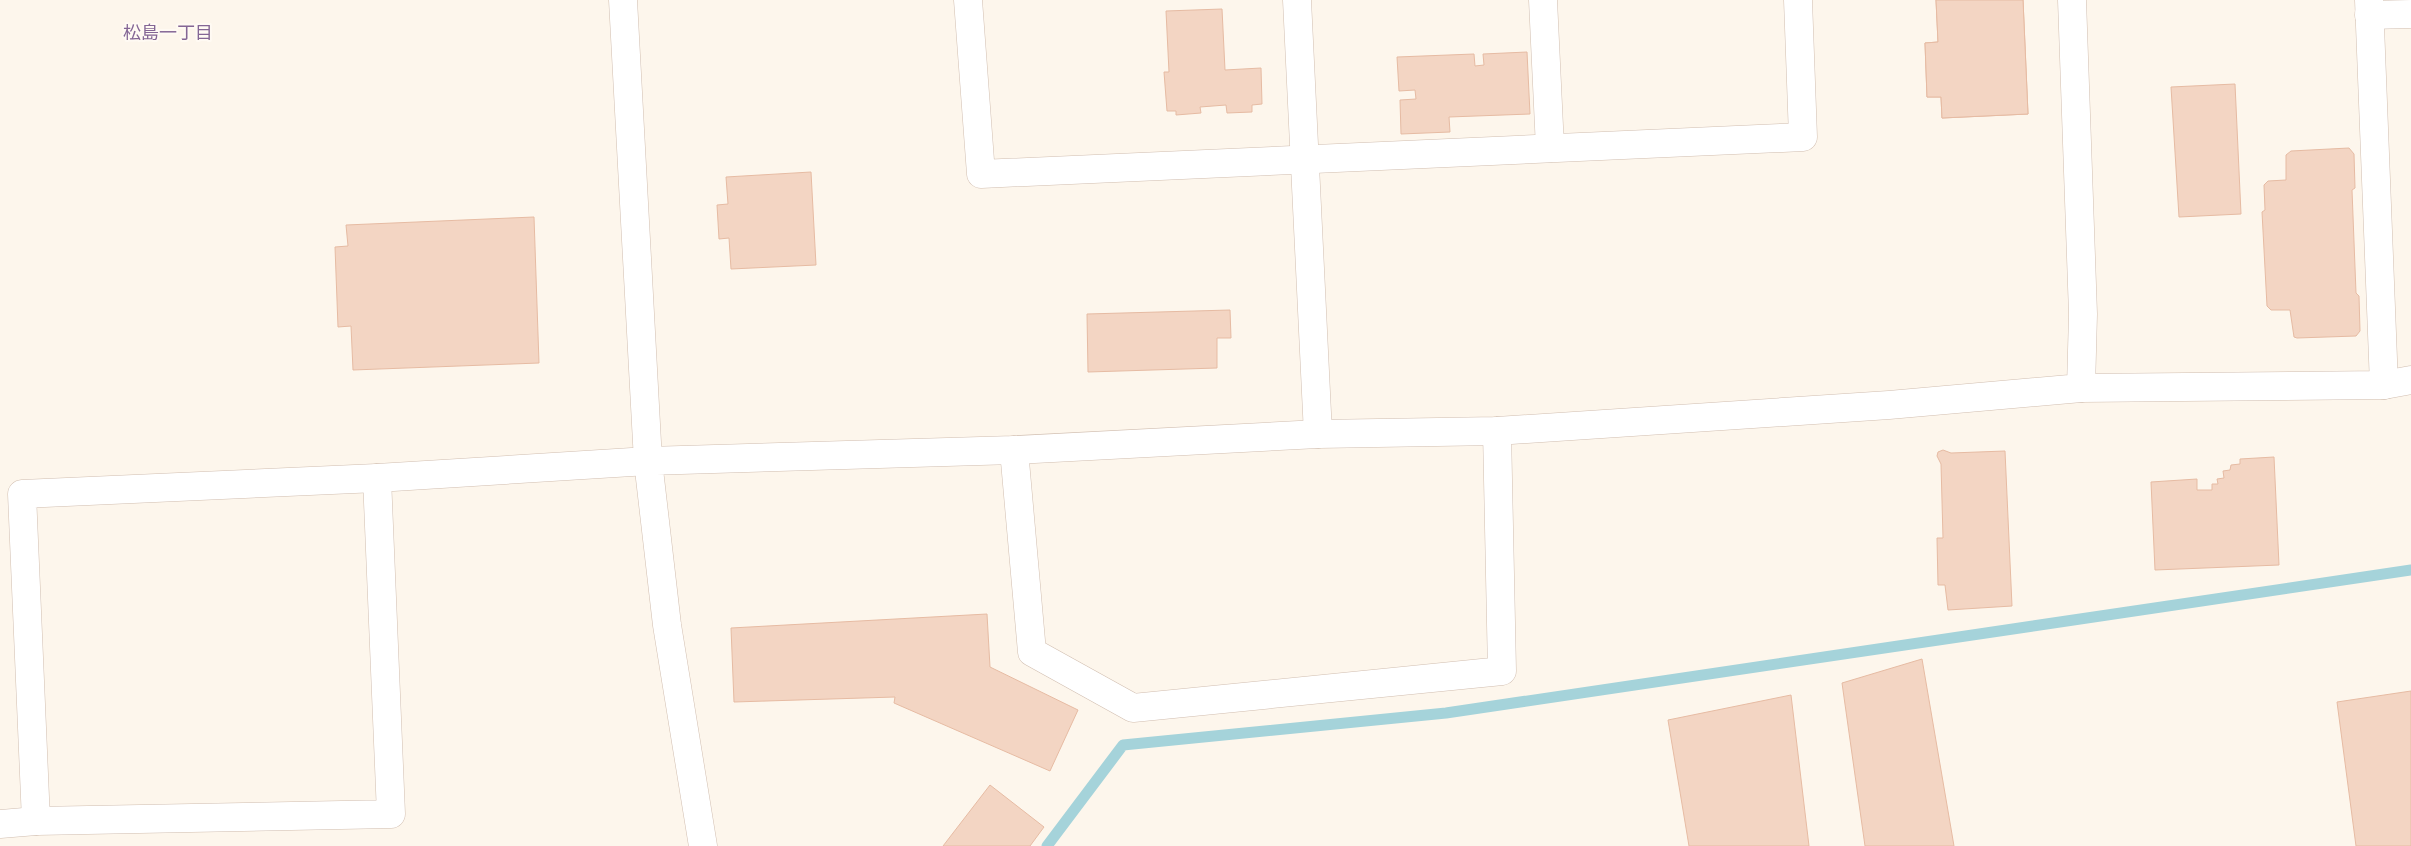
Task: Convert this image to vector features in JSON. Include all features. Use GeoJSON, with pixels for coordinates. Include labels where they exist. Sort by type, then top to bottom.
{"type":"FeatureCollection","features":[{"type":"Feature","properties":{"kind":"street"},"geometry":{"type":"LineString","coordinates":[[623,0],[648,461],[667,625],[703,846]]}},
{"type":"Feature","properties":{"kind":"street"},"geometry":{"type":"LineString","coordinates":[[968,0],[981,174],[1803,137],[1798,0]]}},
{"type":"Feature","properties":{"kind":"street"},"geometry":{"type":"LineString","coordinates":[[1297,0],[1318,434]]}},
{"type":"Feature","properties":{"kind":"street"},"geometry":{"type":"LineString","coordinates":[[1543,0],[1550,148]]}},
{"type":"Feature","properties":{"kind":"street"},"geometry":{"type":"LineString","coordinates":[[2072,0],[2083,314],[2081,388]]}},
{"type":"Feature","properties":{"kind":"street"},"geometry":{"type":"LineString","coordinates":[[2384,385],[2369,8],[2411,14]]}},
{"type":"Feature","properties":{"kind":"street"},"geometry":{"type":"LineString","coordinates":[[36,822],[22,494],[377,478],[648,461],[1014,450],[1318,434],[1497,430],[1889,405],[2081,388],[2384,385],[2411,380]]}},
{"type":"Feature","properties":{"kind":"street"},"geometry":{"type":"LineString","coordinates":[[1014,450],[1032,652],[1133,708],[1502,671],[1497,430]]}},
{"type":"Feature","properties":{"kind":"street"},"geometry":{"type":"LineString","coordinates":[[0,824],[391,814],[377,478]]}},
{"type":"Feature","properties":{"kind":"building"},"geometry":{"type":"Polygon","coordinates":[[[1936,0],[2023,0],[2028,114],[1942,118],[1941,97],[1927,97],[1925,43],[1938,42],[1936,0]]]}},
{"type":"Feature","properties":{"kind":"building"},"geometry":{"type":"Polygon","coordinates":[[[1936,0],[2023,0],[2028,114],[1942,118],[1941,97],[1927,97],[1925,43],[1938,42],[1936,0]]]}},
{"type":"Feature","properties":{"kind":"building"},"geometry":{"type":"Polygon","coordinates":[[[1222,9],[1225,70],[1261,68],[1262,104],[1252,105],[1252,112],[1227,113],[1226,105],[1200,107],[1201,113],[1176,115],[1176,111],[1167,111],[1164,72],[1169,72],[1166,11],[1222,9]]]}},
{"type":"Feature","properties":{"kind":"building"},"geometry":{"type":"Polygon","coordinates":[[[1527,52],[1530,114],[1449,117],[1450,132],[1401,134],[1400,100],[1416,99],[1415,90],[1399,91],[1397,57],[1474,54],[1475,66],[1484,65],[1483,54],[1527,52]]]}},
{"type":"Feature","properties":{"kind":"building"},"geometry":{"type":"Polygon","coordinates":[[[2235,84],[2241,214],[2179,217],[2171,87],[2235,84]]]}},
{"type":"Feature","properties":{"kind":"building"},"geometry":{"type":"Polygon","coordinates":[[[2349,148],[2354,154],[2355,188],[2352,190],[2356,293],[2359,296],[2360,331],[2356,336],[2297,338],[2294,337],[2290,310],[2271,310],[2267,306],[2262,212],[2265,210],[2264,185],[2268,181],[2286,180],[2286,155],[2291,151],[2349,148]]]}},
{"type":"Feature","properties":{"kind":"building"},"geometry":{"type":"Polygon","coordinates":[[[811,172],[816,265],[731,269],[729,238],[719,239],[717,205],[728,204],[726,177],[811,172]]]}},
{"type":"Feature","properties":{"kind":"building"},"geometry":{"type":"Polygon","coordinates":[[[534,217],[539,363],[353,370],[351,326],[338,327],[335,247],[348,246],[346,225],[534,217]]]}},
{"type":"Feature","properties":{"kind":"building"},"geometry":{"type":"Polygon","coordinates":[[[1230,310],[1231,338],[1217,338],[1217,368],[1088,372],[1087,314],[1230,310]]]}},
{"type":"Feature","properties":{"kind":"building"},"geometry":{"type":"Polygon","coordinates":[[[1943,450],[1951,453],[2005,451],[2012,606],[1948,610],[1945,585],[1938,585],[1937,538],[1943,538],[1941,464],[1937,456],[1938,452],[1943,450]]]}},
{"type":"Feature","properties":{"kind":"building"},"geometry":{"type":"Polygon","coordinates":[[[2274,457],[2279,565],[2155,570],[2151,482],[2197,479],[2197,490],[2212,490],[2212,484],[2218,484],[2217,479],[2224,478],[2223,471],[2230,470],[2231,465],[2240,464],[2240,459],[2274,457]]]}},
{"type":"Feature","properties":{"kind":"building"},"geometry":{"type":"Polygon","coordinates":[[[987,614],[990,667],[1078,710],[1050,771],[894,703],[895,697],[734,702],[731,628],[987,614]]]}},
{"type":"Feature","properties":{"kind":"building"},"geometry":{"type":"Polygon","coordinates":[[[1922,659],[1954,846],[1865,846],[1842,683],[1922,659]]]}},
{"type":"Feature","properties":{"kind":"building"},"geometry":{"type":"Polygon","coordinates":[[[2411,691],[2411,846],[2356,846],[2337,702],[2411,691]]]}},
{"type":"Feature","properties":{"kind":"building"},"geometry":{"type":"Polygon","coordinates":[[[1791,695],[1809,846],[1689,846],[1668,720],[1791,695]]]}},
{"type":"Feature","properties":{"kind":"building"},"geometry":{"type":"Polygon","coordinates":[[[990,785],[1044,827],[1030,846],[943,846],[990,785]]]}},
{"type":"Feature","properties":{"kind":"waterway"},"geometry":{"type":"LineString","coordinates":[[1047,846],[1123,745],[1446,713],[2411,570]]}},
{"type":"Feature","properties":{"kind":"district","name":"松島一丁目"},"geometry":{"type":"Point","coordinates":[168,33]}}]}
